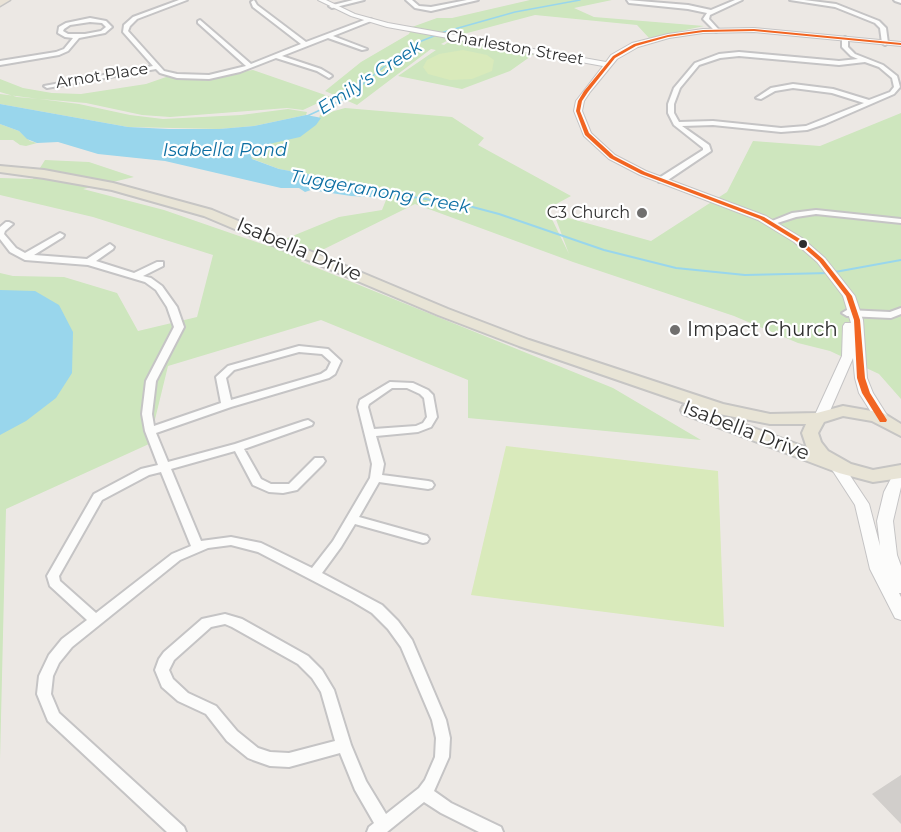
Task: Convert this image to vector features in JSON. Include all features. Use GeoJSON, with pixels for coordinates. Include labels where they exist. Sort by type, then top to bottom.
{"type":"FeatureCollection","features":[{"type":"Feature","properties":{"kind":"highway"},"geometry":{"type":"LineString","coordinates":[[0,3],[6,0]]}},
{"type":"Feature","properties":{"kind":"main road","name":"Isabella Drive"},"geometry":{"type":"LineString","coordinates":[[0,171],[67,179],[132,191],[189,206],[246,227],[443,312],[634,389],[854,472],[873,476],[890,475],[901,471]]}},
{"type":"Feature","properties":{"kind":"main road","name":"Isabella Drive"},"geometry":{"type":"LineString","coordinates":[[524,343],[720,409],[770,418],[821,417],[836,412],[851,411],[890,422],[901,431]]}},
{"type":"Feature","properties":{"kind":"main road"},"geometry":{"type":"LineString","coordinates":[[821,417],[811,428],[811,438],[817,450],[836,465]]}},
{"type":"Feature","properties":{"kind":"street"},"geometry":{"type":"LineString","coordinates":[[109,28],[102,21],[86,21],[69,24],[60,29],[64,35],[77,37],[96,34],[109,28],[126,27],[142,14],[184,0]]}},
{"type":"Feature","properties":{"kind":"street","name":"Charleston Street"},"geometry":{"type":"LineString","coordinates":[[321,0],[369,20],[445,36],[607,64]]}},
{"type":"Feature","properties":{"kind":"street"},"geometry":{"type":"LineString","coordinates":[[332,6],[362,0]]}},
{"type":"Feature","properties":{"kind":"street"},"geometry":{"type":"LineString","coordinates":[[409,0],[417,7],[431,9],[475,0]]}},
{"type":"Feature","properties":{"kind":"street"},"geometry":{"type":"LineString","coordinates":[[716,30],[706,20],[711,12],[739,0]]}},
{"type":"Feature","properties":{"kind":"street"},"geometry":{"type":"LineString","coordinates":[[793,0],[836,6],[877,22],[883,28],[885,43]]}},
{"type":"Feature","properties":{"kind":"street"},"geometry":{"type":"LineString","coordinates":[[897,0],[901,2]]}},
{"type":"Feature","properties":{"kind":"street"},"geometry":{"type":"LineString","coordinates":[[629,1],[688,7],[711,12]]}},
{"type":"Feature","properties":{"kind":"street"},"geometry":{"type":"LineString","coordinates":[[793,9],[800,1]]}},
{"type":"Feature","properties":{"kind":"street"},"geometry":{"type":"LineString","coordinates":[[254,2],[255,6],[306,45]]}},
{"type":"Feature","properties":{"kind":"street"},"geometry":{"type":"LineString","coordinates":[[126,27],[126,34],[157,67],[169,74],[198,78],[227,74],[369,20]]}},
{"type":"Feature","properties":{"kind":"street"},"geometry":{"type":"LineString","coordinates":[[200,22],[250,66]]}},
{"type":"Feature","properties":{"kind":"street"},"geometry":{"type":"LineString","coordinates":[[890,422],[866,393],[861,378],[849,296],[821,260],[798,240],[771,223],[734,206],[662,180],[612,157],[591,139],[582,125],[578,111],[580,101],[607,64],[627,49],[652,40],[716,30],[773,32],[901,44]]}},
{"type":"Feature","properties":{"kind":"street"},"geometry":{"type":"LineString","coordinates":[[328,36],[364,49]]}},
{"type":"Feature","properties":{"kind":"street"},"geometry":{"type":"LineString","coordinates":[[0,63],[57,54],[66,50],[77,37]]}},
{"type":"Feature","properties":{"kind":"street"},"geometry":{"type":"LineString","coordinates":[[676,124],[713,123],[795,129],[818,125],[892,93],[897,82],[888,70],[849,51],[844,39]]}},
{"type":"Feature","properties":{"kind":"street"},"geometry":{"type":"LineString","coordinates":[[662,180],[707,151],[703,144],[686,134],[676,124],[671,113],[673,96],[694,66],[710,58],[744,54],[839,63],[864,60]]}},
{"type":"Feature","properties":{"kind":"street"},"geometry":{"type":"LineString","coordinates":[[276,56],[319,70],[329,76]]}},
{"type":"Feature","properties":{"kind":"street","name":"Arnot Place"},"geometry":{"type":"LineString","coordinates":[[47,86],[157,67]]}},
{"type":"Feature","properties":{"kind":"street"},"geometry":{"type":"LineString","coordinates":[[759,98],[773,88],[793,86],[833,91],[871,103]]}},
{"type":"Feature","properties":{"kind":"street"},"geometry":{"type":"LineString","coordinates":[[771,223],[795,215],[816,212],[901,221]]}},
{"type":"Feature","properties":{"kind":"street"},"geometry":{"type":"LineString","coordinates":[[9,224],[1,230],[0,234],[13,250],[25,256],[89,262],[148,280],[159,288],[172,307],[179,327],[158,366],[149,390],[147,406],[150,431],[197,546]]}},
{"type":"Feature","properties":{"kind":"street"},"geometry":{"type":"LineString","coordinates":[[25,256],[60,235]]}},
{"type":"Feature","properties":{"kind":"street"},"geometry":{"type":"LineString","coordinates":[[89,262],[110,247]]}},
{"type":"Feature","properties":{"kind":"street"},"geometry":{"type":"LineString","coordinates":[[135,276],[160,264]]}},
{"type":"Feature","properties":{"kind":"street"},"geometry":{"type":"LineString","coordinates":[[852,320],[891,315],[901,311]]}},
{"type":"Feature","properties":{"kind":"street"},"geometry":{"type":"LineString","coordinates":[[821,417],[848,356],[852,320]]}},
{"type":"Feature","properties":{"kind":"street"},"geometry":{"type":"LineString","coordinates":[[150,431],[325,376],[331,372],[336,361],[325,351],[299,349],[231,368],[221,377],[227,405]]}},
{"type":"Feature","properties":{"kind":"street"},"geometry":{"type":"LineString","coordinates":[[314,575],[352,519],[376,478],[378,464],[363,407],[368,399],[390,386],[399,384],[424,392],[429,397],[432,417],[427,425],[418,429],[370,433]]}},
{"type":"Feature","properties":{"kind":"street"},"geometry":{"type":"LineString","coordinates":[[96,620],[54,583],[53,576],[98,497],[145,472],[238,447],[308,423]]}},
{"type":"Feature","properties":{"kind":"street"},"geometry":{"type":"LineString","coordinates":[[238,447],[257,482],[269,488],[293,487],[319,461]]}},
{"type":"Feature","properties":{"kind":"street"},"geometry":{"type":"LineString","coordinates":[[836,465],[851,484],[862,504],[878,569],[901,613]]}},
{"type":"Feature","properties":{"kind":"street"},"geometry":{"type":"LineString","coordinates":[[901,471],[891,492],[885,521],[889,555],[901,587]]}},
{"type":"Feature","properties":{"kind":"street"},"geometry":{"type":"LineString","coordinates":[[376,478],[428,485]]}},
{"type":"Feature","properties":{"kind":"street"},"geometry":{"type":"LineString","coordinates":[[352,519],[423,539]]}},
{"type":"Feature","properties":{"kind":"street"},"geometry":{"type":"LineString","coordinates":[[178,832],[61,725],[48,710],[44,694],[46,676],[54,659],[67,643],[176,557],[197,546],[223,541],[247,543],[377,609],[393,625],[406,644],[439,720],[443,738],[439,767],[424,793],[379,828],[344,745],[327,690],[317,674],[303,660],[237,622],[225,619],[207,623],[164,663],[162,670],[167,683],[183,697],[211,710],[232,736],[252,753],[270,759],[290,760],[344,745]]}},
{"type":"Feature","properties":{"kind":"street"},"geometry":{"type":"LineString","coordinates":[[424,793],[446,808],[495,832]]}},
{"type":"Feature","properties":{"kind":"green space"},"geometry":{"type":"Polygon","coordinates":[[[530,0],[612,0],[574,8],[594,17],[704,26],[649,38],[637,25],[535,15],[456,36],[441,44],[444,45],[453,39],[534,54],[510,71],[462,89],[398,76],[436,50],[431,49],[357,105],[325,91],[361,62],[409,34],[412,27],[437,18],[452,18],[530,0]]]}},
{"type":"Feature","properties":{"kind":"green space"},"geometry":{"type":"Polygon","coordinates":[[[463,50],[487,55],[494,60],[492,71],[472,79],[450,80],[428,74],[423,67],[427,60],[439,54],[463,50]]]}},
{"type":"Feature","properties":{"kind":"green space"},"geometry":{"type":"Polygon","coordinates":[[[253,70],[331,97],[303,110],[287,108],[170,117],[142,115],[86,103],[17,97],[0,92],[0,79],[23,88],[52,93],[81,94],[146,84],[169,76],[185,79],[253,70]]]}},
{"type":"Feature","properties":{"kind":"green space"},"geometry":{"type":"Polygon","coordinates":[[[0,94],[79,104],[130,115],[163,119],[241,115],[288,109],[307,112],[306,115],[254,126],[219,129],[128,127],[0,104],[0,94]]]}},
{"type":"Feature","properties":{"kind":"green space"},"geometry":{"type":"Polygon","coordinates":[[[345,108],[452,117],[484,138],[478,145],[571,196],[547,209],[569,254],[554,214],[651,241],[727,192],[753,141],[820,146],[901,113],[901,399],[879,374],[830,351],[798,343],[734,316],[573,262],[415,204],[300,261],[613,388],[701,440],[468,418],[468,380],[321,320],[168,366],[149,444],[6,509],[0,760],[0,273],[13,276],[64,277],[117,293],[138,331],[197,317],[213,255],[93,217],[0,195],[0,178],[33,179],[45,160],[89,162],[134,177],[83,189],[164,210],[268,246],[339,217],[382,210],[390,190],[279,169],[250,158],[260,149],[281,137],[318,121],[320,115],[345,108]]]}},
{"type":"Feature","properties":{"kind":"green space"},"geometry":{"type":"Polygon","coordinates":[[[0,124],[19,131],[30,141],[37,143],[26,146],[13,140],[0,140],[0,124]]]}},
{"type":"Feature","properties":{"kind":"green space"},"geometry":{"type":"Polygon","coordinates":[[[506,446],[718,471],[724,627],[471,595],[506,446]]]}},
{"type":"Feature","properties":{"kind":"water","name":"Isabella Pond"},"geometry":{"type":"Polygon","coordinates":[[[0,104],[128,127],[169,129],[219,129],[254,126],[306,115],[317,117],[321,118],[316,125],[300,137],[269,144],[250,152],[252,159],[279,169],[318,176],[321,179],[391,190],[387,198],[311,190],[305,192],[299,188],[281,188],[165,161],[98,154],[58,142],[37,143],[27,139],[19,131],[0,124],[0,104]]]}},
{"type":"Feature","properties":{"kind":"water"},"geometry":{"type":"Polygon","coordinates":[[[0,290],[35,291],[59,305],[73,332],[72,373],[56,398],[26,421],[0,435],[0,290]]]}},
{"type":"Feature","properties":{"kind":"building"},"geometry":{"type":"Polygon","coordinates":[[[901,775],[901,824],[872,794],[901,775]]]}},
{"type":"Feature","properties":{"kind":"waterway","name":"Emily's Creek"},"geometry":{"type":"LineString","coordinates":[[305,117],[346,98],[397,56],[419,42],[444,32],[515,12],[580,0]]}},
{"type":"Feature","properties":{"kind":"waterway","name":"Tuggeranong Creek"},"geometry":{"type":"LineString","coordinates":[[387,193],[465,205],[499,214],[604,250],[676,268],[745,275],[829,273]]}},
{"type":"Feature","properties":{"kind":"waterway","name":"Tuggeranong Creek"},"geometry":{"type":"LineString","coordinates":[[835,272],[901,260]]}},
{"type":"Feature","properties":{"kind":"transit line"},"geometry":{"type":"LineString","coordinates":[[883,420],[866,393],[861,378],[857,320],[849,296],[821,260],[798,240],[762,218],[643,173],[612,157],[587,134],[578,111],[580,101],[586,91],[614,57],[635,45],[668,36],[703,31],[754,30],[901,44]]}},
{"type":"Feature","properties":{"kind":"place","name":"C3 Church"},"geometry":{"type":"Point","coordinates":[642,213]}},
{"type":"Feature","properties":{"kind":"place","name":"Impact Church"},"geometry":{"type":"Point","coordinates":[675,330]}}]}
